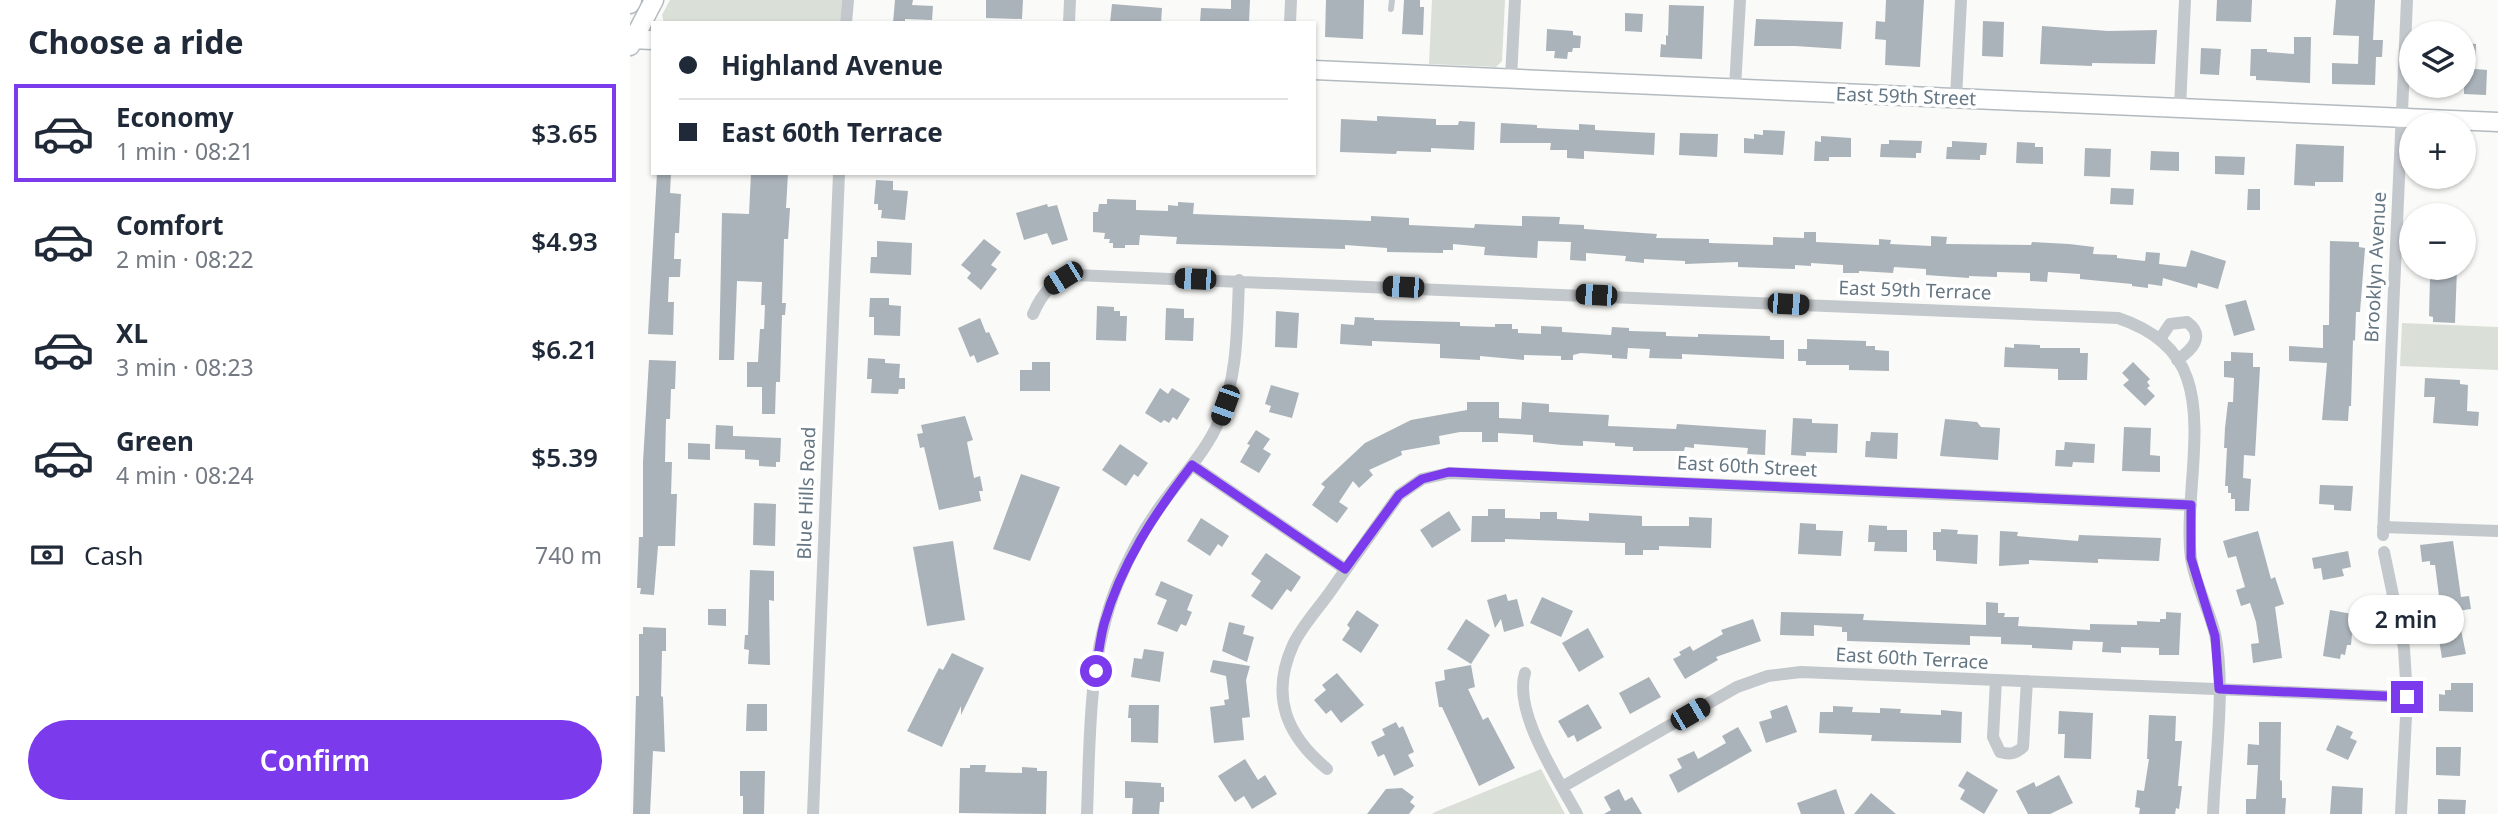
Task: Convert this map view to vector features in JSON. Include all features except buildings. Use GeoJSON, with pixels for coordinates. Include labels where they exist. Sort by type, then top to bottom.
{"type":"FeatureCollection","features":[{"type":"Feature","properties":{"kind":"street"},"geometry":{"type":"LineString","coordinates":[[631,41],[654,0]]}},
{"type":"Feature","properties":{"kind":"street"},"geometry":{"type":"LineString","coordinates":[[846,21],[848,0]]}},
{"type":"Feature","properties":{"kind":"street"},"geometry":{"type":"LineString","coordinates":[[1069,21],[1070,0]]}},
{"type":"Feature","properties":{"kind":"street"},"geometry":{"type":"LineString","coordinates":[[1290,21],[1291,0]]}},
{"type":"Feature","properties":{"kind":"street"},"geometry":{"type":"LineString","coordinates":[[1511,78],[1515,0]]}},
{"type":"Feature","properties":{"kind":"street"},"geometry":{"type":"LineString","coordinates":[[1735,88],[1740,0]]}},
{"type":"Feature","properties":{"kind":"street"},"geometry":{"type":"LineString","coordinates":[[1956,98],[1961,0]]}},
{"type":"Feature","properties":{"kind":"street"},"geometry":{"type":"LineString","coordinates":[[2180,108],[2185,0]]}},
{"type":"Feature","properties":{"kind":"street","name":"Brooklyn Avenue"},"geometry":{"type":"LineString","coordinates":[[2401,112],[2407,0]]}},
{"type":"Feature","properties":{"kind":"street"},"geometry":{"type":"LineString","coordinates":[[631,41],[651,40]]}},
{"type":"Feature","properties":{"kind":"street","name":"East 59th Street"},"geometry":{"type":"LineString","coordinates":[[1316,70],[2399,118]]}},
{"type":"Feature","properties":{"kind":"street","name":"East 59th Street"},"geometry":{"type":"LineString","coordinates":[[2476,121],[2498,122]]}},
{"type":"Feature","properties":{"kind":"street","name":"Brooklyn Avenue"},"geometry":{"type":"LineString","coordinates":[[2399,164],[2383,531],[2498,531]]}},
{"type":"Feature","properties":{"kind":"street","name":"Blue Hills Road"},"geometry":{"type":"LineString","coordinates":[[813,814],[839,175]]}},
{"type":"Feature","properties":{"kind":"street","name":"East 59th Terrace"},"geometry":{"type":"LineString","coordinates":[[1033,314],[1039,299],[1050,286],[1074,275],[1238,280],[2118,318],[2137,324],[2160,339],[2175,356]]}},
{"type":"Feature","properties":{"kind":"street"},"geometry":{"type":"LineString","coordinates":[[1087,814],[1092,694],[1103,625],[1117,586],[1138,542],[1218,424],[1232,385],[1237,355],[1238,280]]}},
{"type":"Feature","properties":{"kind":"street"},"geometry":{"type":"LineString","coordinates":[[2160,339],[2170,324],[2187,322],[2194,327],[2197,335],[2192,349],[2175,356],[2187,377],[2194,411],[2191,558],[2215,636],[2219,689],[2213,814]]}},
{"type":"Feature","properties":{"kind":"street"},"geometry":{"type":"LineString","coordinates":[[1192,465],[1345,569]]}},
{"type":"Feature","properties":{"kind":"street","name":"East 60th Street"},"geometry":{"type":"LineString","coordinates":[[1327,769],[1307,753],[1292,732],[1284,707],[1282,682],[1294,645],[1399,495],[1422,479],[1449,472],[2191,505]]}},
{"type":"Feature","properties":{"kind":"street"},"geometry":{"type":"LineString","coordinates":[[2384,552],[2404,648],[2407,697],[2400,814]]}},
{"type":"Feature","properties":{"kind":"street","name":"East 60th Terrace"},"geometry":{"type":"LineString","coordinates":[[1562,787],[1737,687],[1768,676],[1801,672],[1996,680],[1993,737],[2000,752],[2009,755],[2017,753],[2023,747],[2027,681]]}},
{"type":"Feature","properties":{"kind":"street"},"geometry":{"type":"LineString","coordinates":[[1525,673],[1522,698],[1527,712],[1577,814]]}},
{"type":"Feature","properties":{"kind":"street"},"geometry":{"type":"LineString","coordinates":[[1996,680],[2407,697]]}},
{"type":"Feature","properties":{"kind":"lane"},"geometry":{"type":"LineString","coordinates":[[1391,9],[1392,0]]}},
{"type":"Feature","properties":{"kind":"shaded area"},"geometry":{"type":"Polygon","coordinates":[[[670,0],[842,0],[840,21],[664,21],[662,15],[670,0]]]}},
{"type":"Feature","properties":{"kind":"shaded area"},"geometry":{"type":"Polygon","coordinates":[[[1432,0],[1505,0],[1502,61],[1496,67],[1429,64],[1432,0]]]}},
{"type":"Feature","properties":{"kind":"shaded area"},"geometry":{"type":"Polygon","coordinates":[[[2402,323],[2498,327],[2498,370],[2400,366],[2402,323]]]}},
{"type":"Feature","properties":{"kind":"shaded area"},"geometry":{"type":"Polygon","coordinates":[[[1541,769],[1565,814],[1432,814],[1435,812],[1541,769]]]}},
{"type":"Feature","properties":{"kind":"route"},"geometry":{"type":"LineString","coordinates":[[1096,671],[1103,625],[1117,586],[1138,542],[1163,502],[1192,465],[1345,569],[1399,495],[1422,479],[1449,472],[2191,505],[2191,558],[2215,636],[2219,689],[2407,697]]}}]}
